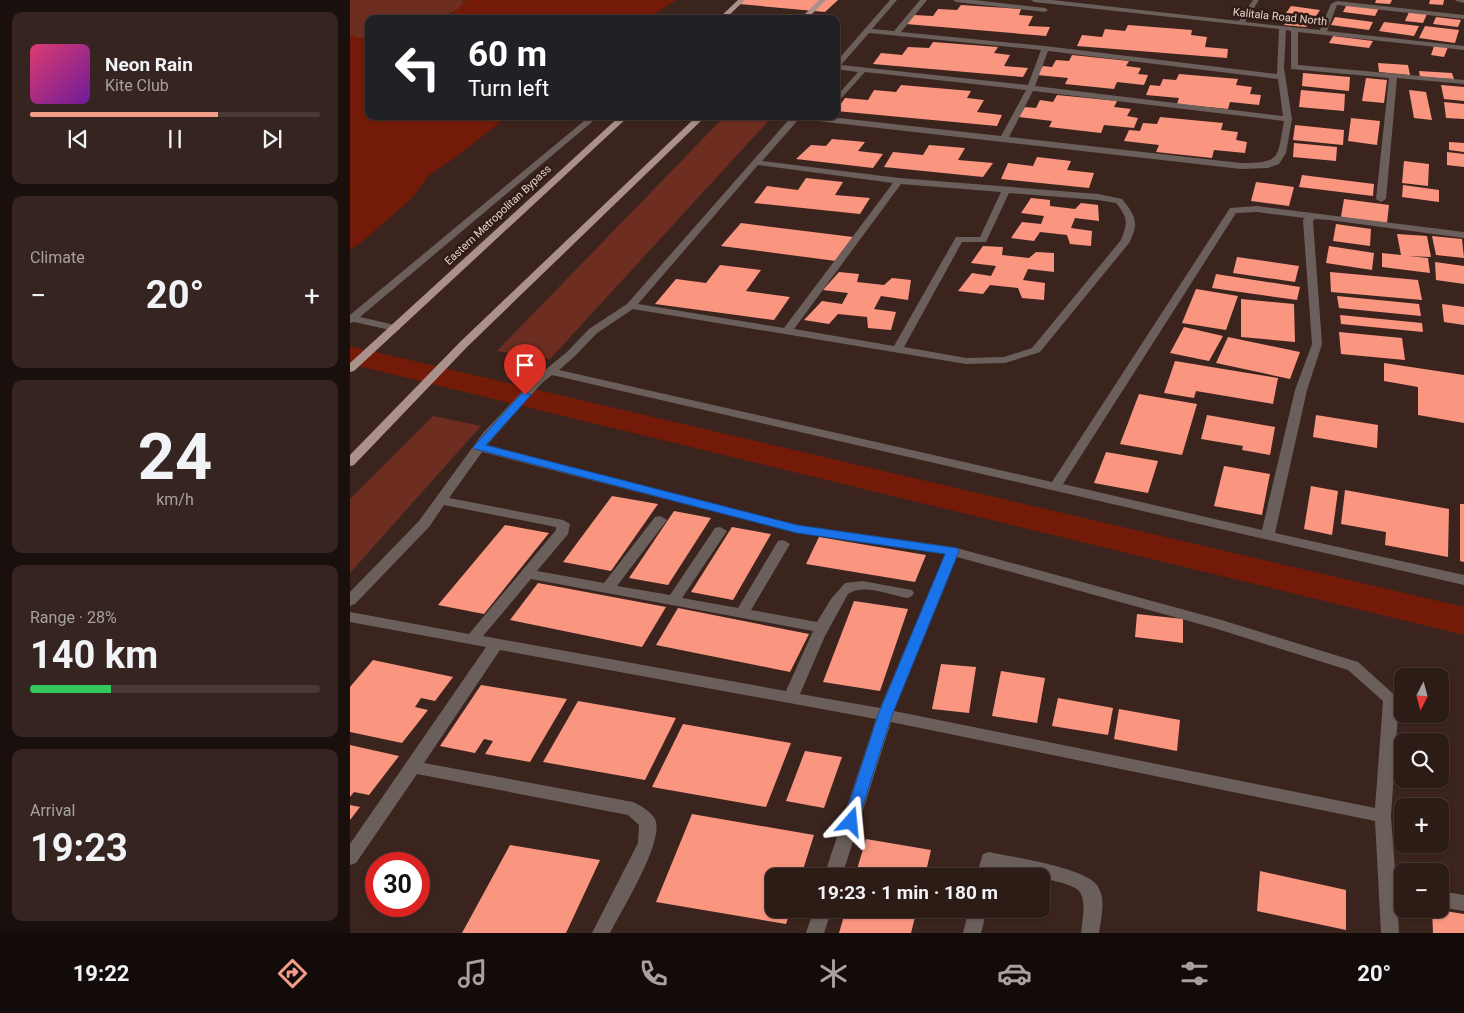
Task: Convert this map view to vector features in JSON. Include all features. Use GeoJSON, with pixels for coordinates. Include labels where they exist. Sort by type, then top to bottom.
{"type":"FeatureCollection","features":[{"type":"Feature","properties":{"kind":"main road"},"geometry":{"type":"LineString","coordinates":[[725,15],[742,0]]}},
{"type":"Feature","properties":{"kind":"main road"},"geometry":{"type":"LineString","coordinates":[[807,15],[823,0]]}},
{"type":"Feature","properties":{"kind":"main road","name":"Eastern Metropolitan Bypass"},"geometry":{"type":"LineString","coordinates":[[350,368],[621,120]]}},
{"type":"Feature","properties":{"kind":"main road"},"geometry":{"type":"LineString","coordinates":[[350,462],[463,345],[698,120]]}},
{"type":"Feature","properties":{"kind":"street"},"geometry":{"type":"LineString","coordinates":[[840,62],[894,0]]}},
{"type":"Feature","properties":{"kind":"street"},"geometry":{"type":"LineString","coordinates":[[896,34],[924,0]]}},
{"type":"Feature","properties":{"kind":"street"},"geometry":{"type":"LineString","coordinates":[[840,120],[1241,166],[1265,166],[1276,162],[1282,153],[1288,119],[1280,68],[1283,31],[956,0]]}},
{"type":"Feature","properties":{"kind":"street","name":"Kalitala Road North"},"geometry":{"type":"LineString","coordinates":[[1034,0],[1241,23],[1283,31],[1294,29],[1464,48]]}},
{"type":"Feature","properties":{"kind":"street"},"geometry":{"type":"LineString","coordinates":[[1241,23],[1256,0]]}},
{"type":"Feature","properties":{"kind":"street"},"geometry":{"type":"LineString","coordinates":[[1458,0],[1464,1]]}},
{"type":"Feature","properties":{"kind":"street"},"geometry":{"type":"LineString","coordinates":[[1323,32],[1334,4],[1337,3],[1464,17]]}},
{"type":"Feature","properties":{"kind":"street"},"geometry":{"type":"LineString","coordinates":[[1294,29],[1294,67],[1464,82]]}},
{"type":"Feature","properties":{"kind":"street"},"geometry":{"type":"LineString","coordinates":[[868,31],[1045,48],[1282,77]]}},
{"type":"Feature","properties":{"kind":"street"},"geometry":{"type":"LineString","coordinates":[[1004,139],[1031,88],[1045,48]]}},
{"type":"Feature","properties":{"kind":"street"},"geometry":{"type":"LineString","coordinates":[[840,67],[1288,119]]}},
{"type":"Feature","properties":{"kind":"street"},"geometry":{"type":"LineString","coordinates":[[840,97],[862,70]]}},
{"type":"Feature","properties":{"kind":"street"},"geometry":{"type":"LineString","coordinates":[[1381,200],[1393,76]]}},
{"type":"Feature","properties":{"kind":"street"},"geometry":{"type":"LineString","coordinates":[[351,319],[589,120]]}},
{"type":"Feature","properties":{"kind":"street"},"geometry":{"type":"LineString","coordinates":[[350,601],[424,524],[483,442],[538,381],[571,354],[592,331],[631,306],[759,162],[794,120]]}},
{"type":"Feature","properties":{"kind":"street"},"geometry":{"type":"LineString","coordinates":[[631,306],[966,361],[1005,360],[1036,350],[1126,241],[1131,227],[1130,215],[1119,201],[1098,196],[899,181],[759,162]]}},
{"type":"Feature","properties":{"kind":"street"},"geometry":{"type":"LineString","coordinates":[[787,331],[899,181]]}},
{"type":"Feature","properties":{"kind":"street"},"geometry":{"type":"LineString","coordinates":[[897,350],[959,239],[983,240],[1006,190]]}},
{"type":"Feature","properties":{"kind":"street"},"geometry":{"type":"LineString","coordinates":[[1056,486],[1233,210],[1257,209],[1464,235]]}},
{"type":"Feature","properties":{"kind":"street"},"geometry":{"type":"LineString","coordinates":[[1268,534],[1301,390],[1317,344],[1308,220],[1313,216]]}},
{"type":"Feature","properties":{"kind":"street"},"geometry":{"type":"LineString","coordinates":[[351,319],[392,331]]}},
{"type":"Feature","properties":{"kind":"street"},"geometry":{"type":"LineString","coordinates":[[549,371],[1464,580]]}},
{"type":"Feature","properties":{"kind":"street"},"geometry":{"type":"LineString","coordinates":[[483,442],[797,529],[953,551],[1218,624],[1353,666],[1391,699],[1383,816],[1394,885]]}},
{"type":"Feature","properties":{"kind":"street"},"geometry":{"type":"LineString","coordinates":[[441,500],[563,524],[563,531],[473,639]]}},
{"type":"Feature","properties":{"kind":"street"},"geometry":{"type":"LineString","coordinates":[[607,589],[660,520]]}},
{"type":"Feature","properties":{"kind":"street"},"geometry":{"type":"LineString","coordinates":[[673,601],[720,531]]}},
{"type":"Feature","properties":{"kind":"street"},"geometry":{"type":"LineString","coordinates":[[741,614],[783,544]]}},
{"type":"Feature","properties":{"kind":"street"},"geometry":{"type":"LineString","coordinates":[[836,868],[885,715],[953,551]]}},
{"type":"Feature","properties":{"kind":"street"},"geometry":{"type":"LineString","coordinates":[[528,574],[822,628]]}},
{"type":"Feature","properties":{"kind":"street"},"geometry":{"type":"LineString","coordinates":[[791,696],[822,628],[841,592],[849,586],[860,585],[907,593]]}},
{"type":"Feature","properties":{"kind":"street"},"geometry":{"type":"LineString","coordinates":[[350,617],[791,696],[1383,816]]}},
{"type":"Feature","properties":{"kind":"street"},"geometry":{"type":"LineString","coordinates":[[350,858],[496,644]]}},
{"type":"Feature","properties":{"kind":"street"},"geometry":{"type":"LineString","coordinates":[[413,767],[633,809],[648,822],[647,843],[600,933]]}},
{"type":"Feature","properties":{"kind":"street"},"geometry":{"type":"LineString","coordinates":[[987,868],[989,859],[1029,868]]}},
{"type":"Feature","properties":{"kind":"street"},"geometry":{"type":"LineString","coordinates":[[1050,873],[1077,879],[1090,889],[1094,903],[1090,933]]}},
{"type":"Feature","properties":{"kind":"street"},"geometry":{"type":"LineString","coordinates":[[1390,933],[1394,899]]}},
{"type":"Feature","properties":{"kind":"street"},"geometry":{"type":"LineString","coordinates":[[1449,900],[1464,903]]}},
{"type":"Feature","properties":{"kind":"street"},"geometry":{"type":"LineString","coordinates":[[815,933],[820,918]]}},
{"type":"Feature","properties":{"kind":"street"},"geometry":{"type":"LineString","coordinates":[[972,933],[976,918]]}},
{"type":"Feature","properties":{"kind":"shaded area"},"geometry":{"type":"Polygon","coordinates":[[[350,0],[464,1],[461,8],[447,15],[365,15],[365,37],[350,37],[350,0]]]}},
{"type":"Feature","properties":{"kind":"shaded area"},"geometry":{"type":"Polygon","coordinates":[[[466,0],[676,0],[653,15],[450,15],[466,0]]]}},
{"type":"Feature","properties":{"kind":"shaded area"},"geometry":{"type":"Polygon","coordinates":[[[350,35],[360,38],[365,37],[365,120],[503,120],[456,157],[429,175],[412,198],[350,250],[350,35]]]}},
{"type":"Feature","properties":{"kind":"shaded area"},"geometry":{"type":"Polygon","coordinates":[[[721,120],[769,120],[550,359],[497,351],[721,120]]]}},
{"type":"Feature","properties":{"kind":"shaded area"},"geometry":{"type":"Polygon","coordinates":[[[433,416],[481,426],[350,573],[350,499],[433,416]]]}},
{"type":"Feature","properties":{"kind":"building"},"geometry":{"type":"Polygon","coordinates":[[[744,0],[838,0],[825,12],[739,4],[744,0]]]}},
{"type":"Feature","properties":{"kind":"building"},"geometry":{"type":"Polygon","coordinates":[[[1376,0],[1392,0],[1390,4],[1375,3],[1376,0]]]}},
{"type":"Feature","properties":{"kind":"building"},"geometry":{"type":"Polygon","coordinates":[[[1430,0],[1444,0],[1443,5],[1429,4],[1430,0]]]}},
{"type":"Feature","properties":{"kind":"building"},"geometry":{"type":"Polygon","coordinates":[[[1347,4],[1379,8],[1375,16],[1343,12],[1347,4]]]}},
{"type":"Feature","properties":{"kind":"building"},"geometry":{"type":"Polygon","coordinates":[[[961,5],[1021,9],[1019,15],[1033,16],[1028,26],[1050,27],[1046,36],[906,24],[913,15],[933,16],[938,9],[957,10],[961,5]]]}},
{"type":"Feature","properties":{"kind":"building"},"geometry":{"type":"Polygon","coordinates":[[[1291,6],[1320,10],[1316,16],[1286,13],[1291,6]]]}},
{"type":"Feature","properties":{"kind":"building"},"geometry":{"type":"Polygon","coordinates":[[[1409,12],[1427,14],[1423,23],[1405,21],[1409,12]]]}},
{"type":"Feature","properties":{"kind":"building"},"geometry":{"type":"Polygon","coordinates":[[[1335,17],[1373,22],[1369,30],[1331,25],[1335,17]]]}},
{"type":"Feature","properties":{"kind":"building"},"geometry":{"type":"Polygon","coordinates":[[[1436,17],[1461,20],[1458,27],[1433,24],[1436,17]]]}},
{"type":"Feature","properties":{"kind":"building"},"geometry":{"type":"Polygon","coordinates":[[[1288,20],[1309,23],[1306,27],[1284,25],[1288,20]]]}},
{"type":"Feature","properties":{"kind":"building"},"geometry":{"type":"Polygon","coordinates":[[[1384,22],[1419,26],[1414,36],[1379,31],[1384,22]]]}},
{"type":"Feature","properties":{"kind":"building"},"geometry":{"type":"Polygon","coordinates":[[[1128,25],[1192,30],[1191,35],[1207,37],[1205,47],[1228,49],[1227,58],[1077,46],[1082,35],[1102,37],[1105,29],[1125,31],[1128,25]]]}},
{"type":"Feature","properties":{"kind":"building"},"geometry":{"type":"Polygon","coordinates":[[[1425,26],[1459,30],[1455,43],[1419,38],[1425,26]]]}},
{"type":"Feature","properties":{"kind":"building"},"geometry":{"type":"Polygon","coordinates":[[[1333,36],[1373,41],[1369,48],[1329,43],[1333,36]]]}},
{"type":"Feature","properties":{"kind":"building"},"geometry":{"type":"Polygon","coordinates":[[[933,42],[998,47],[994,53],[1010,55],[1004,66],[1028,68],[1023,77],[873,64],[881,53],[902,55],[908,47],[929,48],[933,42]]]}},
{"type":"Feature","properties":{"kind":"building"},"geometry":{"type":"Polygon","coordinates":[[[1434,46],[1448,47],[1444,57],[1431,55],[1434,46]]]}},
{"type":"Feature","properties":{"kind":"building"},"geometry":{"type":"Polygon","coordinates":[[[1072,55],[1129,61],[1126,66],[1141,68],[1138,74],[1148,75],[1144,85],[1117,82],[1114,89],[1065,84],[1068,78],[1037,75],[1043,66],[1052,67],[1056,60],[1069,61],[1072,55]]]}},
{"type":"Feature","properties":{"kind":"building"},"geometry":{"type":"Polygon","coordinates":[[[1378,63],[1408,65],[1410,75],[1379,72],[1378,63]]]}},
{"type":"Feature","properties":{"kind":"building"},"geometry":{"type":"Polygon","coordinates":[[[1419,71],[1452,73],[1454,79],[1420,77],[1419,71]]]}},
{"type":"Feature","properties":{"kind":"building"},"geometry":{"type":"Polygon","coordinates":[[[1303,73],[1350,77],[1349,91],[1302,86],[1303,73]]]}},
{"type":"Feature","properties":{"kind":"building"},"geometry":{"type":"Polygon","coordinates":[[[1179,74],[1238,79],[1236,85],[1252,87],[1250,94],[1261,95],[1259,105],[1230,102],[1228,109],[1177,104],[1179,98],[1146,95],[1150,85],[1160,86],[1163,79],[1176,80],[1179,74]]]}},
{"type":"Feature","properties":{"kind":"building"},"geometry":{"type":"Polygon","coordinates":[[[1366,78],[1387,80],[1384,103],[1362,101],[1366,78]]]}},
{"type":"Feature","properties":{"kind":"building"},"geometry":{"type":"Polygon","coordinates":[[[901,85],[971,91],[967,98],[984,100],[977,112],[1002,115],[997,126],[840,111],[840,105],[845,98],[868,100],[874,90],[896,92],[901,85]]]}},
{"type":"Feature","properties":{"kind":"building"},"geometry":{"type":"Polygon","coordinates":[[[1441,85],[1464,87],[1464,101],[1444,99],[1441,85]]]}},
{"type":"Feature","properties":{"kind":"building"},"geometry":{"type":"Polygon","coordinates":[[[1301,90],[1345,94],[1344,111],[1299,107],[1301,90]]]}},
{"type":"Feature","properties":{"kind":"building"},"geometry":{"type":"Polygon","coordinates":[[[1409,90],[1426,92],[1432,120],[1414,118],[1409,90]]]}},
{"type":"Feature","properties":{"kind":"building"},"geometry":{"type":"Polygon","coordinates":[[[1057,95],[1117,101],[1114,107],[1131,109],[1127,116],[1138,118],[1134,128],[1104,125],[1101,133],[1049,127],[1052,121],[1019,117],[1025,107],[1036,108],[1040,100],[1053,102],[1057,95]]]}},
{"type":"Feature","properties":{"kind":"building"},"geometry":{"type":"Polygon","coordinates":[[[1444,102],[1464,104],[1464,119],[1446,118],[1444,102]]]}},
{"type":"Feature","properties":{"kind":"building"},"geometry":{"type":"Polygon","coordinates":[[[1160,117],[1223,123],[1221,130],[1238,132],[1236,140],[1247,142],[1245,153],[1214,150],[1212,158],[1156,152],[1159,145],[1124,141],[1129,130],[1140,131],[1143,123],[1157,124],[1160,117]]]}},
{"type":"Feature","properties":{"kind":"building"},"geometry":{"type":"Polygon","coordinates":[[[1351,118],[1380,121],[1377,145],[1348,141],[1351,118]]]}},
{"type":"Feature","properties":{"kind":"building"},"geometry":{"type":"Polygon","coordinates":[[[1295,125],[1344,130],[1343,145],[1293,140],[1295,125]]]}},
{"type":"Feature","properties":{"kind":"building"},"geometry":{"type":"Polygon","coordinates":[[[832,139],[865,142],[858,151],[883,154],[873,168],[796,159],[811,145],[826,146],[832,139]]]}},
{"type":"Feature","properties":{"kind":"building"},"geometry":{"type":"Polygon","coordinates":[[[1449,142],[1464,143],[1464,152],[1449,150],[1449,142]]]}},
{"type":"Feature","properties":{"kind":"building"},"geometry":{"type":"Polygon","coordinates":[[[1294,143],[1337,147],[1336,161],[1293,157],[1294,143]]]}},
{"type":"Feature","properties":{"kind":"building"},"geometry":{"type":"Polygon","coordinates":[[[929,145],[965,148],[958,160],[993,163],[983,177],[884,167],[893,152],[923,155],[929,145]]]}},
{"type":"Feature","properties":{"kind":"building"},"geometry":{"type":"Polygon","coordinates":[[[1447,152],[1464,154],[1464,167],[1447,165],[1447,152]]]}},
{"type":"Feature","properties":{"kind":"building"},"geometry":{"type":"Polygon","coordinates":[[[1037,157],[1071,161],[1067,170],[1094,173],[1089,188],[1001,179],[1008,163],[1033,166],[1037,157]]]}},
{"type":"Feature","properties":{"kind":"building"},"geometry":{"type":"Polygon","coordinates":[[[1404,161],[1429,164],[1428,186],[1402,183],[1404,161]]]}},
{"type":"Feature","properties":{"kind":"building"},"geometry":{"type":"Polygon","coordinates":[[[1302,175],[1374,184],[1373,196],[1299,187],[1302,175]]]}},
{"type":"Feature","properties":{"kind":"building"},"geometry":{"type":"Polygon","coordinates":[[[806,178],[843,182],[835,195],[870,198],[860,214],[754,203],[767,186],[798,190],[806,178]]]}},
{"type":"Feature","properties":{"kind":"building"},"geometry":{"type":"Polygon","coordinates":[[[1256,182],[1294,187],[1289,206],[1251,201],[1256,182]]]}},
{"type":"Feature","properties":{"kind":"building"},"geometry":{"type":"Polygon","coordinates":[[[1403,185],[1439,190],[1439,202],[1402,197],[1403,185]]]}},
{"type":"Feature","properties":{"kind":"building"},"geometry":{"type":"Polygon","coordinates":[[[1031,198],[1050,200],[1050,206],[1075,209],[1081,203],[1098,205],[1099,221],[1075,218],[1071,228],[1092,231],[1091,246],[1070,244],[1067,235],[1040,232],[1034,241],[1011,238],[1022,222],[1041,224],[1044,216],[1021,213],[1031,198]]]}},
{"type":"Feature","properties":{"kind":"building"},"geometry":{"type":"Polygon","coordinates":[[[1344,199],[1389,205],[1387,223],[1341,217],[1344,199]]]}},
{"type":"Feature","properties":{"kind":"building"},"geometry":{"type":"Polygon","coordinates":[[[741,223],[853,237],[836,261],[721,246],[741,223]]]}},
{"type":"Feature","properties":{"kind":"building"},"geometry":{"type":"Polygon","coordinates":[[[1336,224],[1371,229],[1370,246],[1333,241],[1336,224]]]}},
{"type":"Feature","properties":{"kind":"building"},"geometry":{"type":"Polygon","coordinates":[[[1397,234],[1427,236],[1431,257],[1408,256],[1428,258],[1430,273],[1382,267],[1382,253],[1401,255],[1397,234]]]}},
{"type":"Feature","properties":{"kind":"building"},"geometry":{"type":"Polygon","coordinates":[[[1432,236],[1462,239],[1464,258],[1436,255],[1432,236]]]}},
{"type":"Feature","properties":{"kind":"building"},"geometry":{"type":"Polygon","coordinates":[[[983,246],[1003,247],[1002,255],[1029,258],[1036,252],[1054,253],[1054,272],[1028,269],[1023,280],[1045,283],[1044,300],[1022,298],[1018,288],[990,285],[983,294],[958,291],[972,273],[991,276],[996,266],[971,263],[983,246]]]}},
{"type":"Feature","properties":{"kind":"building"},"geometry":{"type":"Polygon","coordinates":[[[1329,246],[1374,253],[1372,270],[1326,263],[1329,246]]]}},
{"type":"Feature","properties":{"kind":"building"},"geometry":{"type":"Polygon","coordinates":[[[1237,257],[1299,266],[1295,282],[1233,273],[1237,257]]]}},
{"type":"Feature","properties":{"kind":"building"},"geometry":{"type":"Polygon","coordinates":[[[1435,262],[1464,266],[1464,284],[1436,280],[1435,262]]]}},
{"type":"Feature","properties":{"kind":"building"},"geometry":{"type":"Polygon","coordinates":[[[720,265],[761,270],[746,291],[790,297],[774,320],[655,304],[676,279],[706,283],[720,265]]]}},
{"type":"Feature","properties":{"kind":"building"},"geometry":{"type":"Polygon","coordinates":[[[839,272],[859,274],[857,282],[884,285],[892,278],[911,280],[908,300],[881,296],[874,309],[896,312],[891,330],[868,328],[867,317],[838,314],[829,324],[804,320],[822,301],[842,304],[848,293],[823,290],[839,272]]]}},
{"type":"Feature","properties":{"kind":"building"},"geometry":{"type":"Polygon","coordinates":[[[1330,272],[1418,280],[1422,300],[1331,292],[1330,272]]]}},
{"type":"Feature","properties":{"kind":"building"},"geometry":{"type":"Polygon","coordinates":[[[1216,274],[1300,287],[1297,300],[1212,288],[1216,274]]]}},
{"type":"Feature","properties":{"kind":"building"},"geometry":{"type":"Polygon","coordinates":[[[1196,289],[1238,296],[1226,330],[1182,323],[1196,289]]]}},
{"type":"Feature","properties":{"kind":"building"},"geometry":{"type":"Polygon","coordinates":[[[1337,296],[1419,304],[1421,316],[1339,308],[1337,296]]]}},
{"type":"Feature","properties":{"kind":"building"},"geometry":{"type":"Polygon","coordinates":[[[1241,299],[1294,304],[1295,342],[1241,337],[1241,299]]]}},
{"type":"Feature","properties":{"kind":"building"},"geometry":{"type":"Polygon","coordinates":[[[1442,304],[1464,307],[1464,325],[1444,322],[1442,304]]]}},
{"type":"Feature","properties":{"kind":"building"},"geometry":{"type":"Polygon","coordinates":[[[1340,315],[1422,323],[1423,332],[1341,324],[1340,315]]]}},
{"type":"Feature","properties":{"kind":"building"},"geometry":{"type":"Polygon","coordinates":[[[1184,327],[1223,336],[1209,361],[1170,353],[1184,327]]]}},
{"type":"Feature","properties":{"kind":"building"},"geometry":{"type":"Polygon","coordinates":[[[1339,332],[1402,338],[1405,360],[1341,354],[1339,332]]]}},
{"type":"Feature","properties":{"kind":"building"},"geometry":{"type":"Polygon","coordinates":[[[1228,337],[1300,352],[1290,379],[1216,363],[1228,337]]]}},
{"type":"Feature","properties":{"kind":"building"},"geometry":{"type":"Polygon","coordinates":[[[1175,361],[1278,378],[1273,404],[1196,391],[1194,398],[1164,393],[1175,361]]]}},
{"type":"Feature","properties":{"kind":"building"},"geometry":{"type":"Polygon","coordinates":[[[1384,363],[1464,375],[1464,423],[1418,415],[1418,387],[1384,381],[1384,363]]]}},
{"type":"Feature","properties":{"kind":"building"},"geometry":{"type":"Polygon","coordinates":[[[1139,394],[1197,404],[1182,455],[1120,444],[1139,394]]]}},
{"type":"Feature","properties":{"kind":"building"},"geometry":{"type":"Polygon","coordinates":[[[1207,415],[1275,427],[1270,455],[1242,450],[1243,446],[1201,439],[1207,415]]]}},
{"type":"Feature","properties":{"kind":"building"},"geometry":{"type":"Polygon","coordinates":[[[1316,415],[1378,425],[1377,448],[1313,437],[1316,415]]]}},
{"type":"Feature","properties":{"kind":"building"},"geometry":{"type":"Polygon","coordinates":[[[1106,452],[1158,461],[1148,493],[1094,483],[1106,452]]]}},
{"type":"Feature","properties":{"kind":"building"},"geometry":{"type":"Polygon","coordinates":[[[1224,466],[1270,474],[1262,515],[1214,506],[1224,466]]]}},
{"type":"Feature","properties":{"kind":"building"},"geometry":{"type":"Polygon","coordinates":[[[1311,486],[1338,491],[1332,535],[1304,529],[1311,486]]]}},
{"type":"Feature","properties":{"kind":"building"},"geometry":{"type":"Polygon","coordinates":[[[1345,490],[1449,509],[1448,557],[1385,545],[1386,532],[1341,524],[1345,490]]]}},
{"type":"Feature","properties":{"kind":"building"},"geometry":{"type":"Polygon","coordinates":[[[612,496],[658,504],[611,571],[563,562],[612,496]]]}},
{"type":"Feature","properties":{"kind":"building"},"geometry":{"type":"Polygon","coordinates":[[[1460,504],[1464,504],[1464,562],[1460,561],[1460,504]]]}},
{"type":"Feature","properties":{"kind":"building"},"geometry":{"type":"Polygon","coordinates":[[[674,511],[711,518],[668,585],[629,578],[674,511]]]}},
{"type":"Feature","properties":{"kind":"building"},"geometry":{"type":"Polygon","coordinates":[[[505,525],[549,533],[484,614],[438,605],[505,525]]]}},
{"type":"Feature","properties":{"kind":"building"},"geometry":{"type":"Polygon","coordinates":[[[732,527],[771,534],[733,600],[691,592],[732,527]]]}},
{"type":"Feature","properties":{"kind":"building"},"geometry":{"type":"Polygon","coordinates":[[[819,537],[926,555],[915,582],[806,564],[819,537]]]}},
{"type":"Feature","properties":{"kind":"building"},"geometry":{"type":"Polygon","coordinates":[[[538,583],[666,607],[642,647],[510,620],[538,583]]]}},
{"type":"Feature","properties":{"kind":"building"},"geometry":{"type":"Polygon","coordinates":[[[854,601],[908,609],[880,691],[823,682],[854,601]]]}},
{"type":"Feature","properties":{"kind":"building"},"geometry":{"type":"Polygon","coordinates":[[[678,608],[809,634],[790,672],[656,645],[678,608]]]}},
{"type":"Feature","properties":{"kind":"building"},"geometry":{"type":"Polygon","coordinates":[[[1137,614],[1183,619],[1183,643],[1135,637],[1137,614]]]}},
{"type":"Feature","properties":{"kind":"building"},"geometry":{"type":"Polygon","coordinates":[[[373,660],[453,677],[435,701],[421,698],[415,707],[428,710],[402,743],[350,732],[350,687],[373,660]]]}},
{"type":"Feature","properties":{"kind":"building"},"geometry":{"type":"Polygon","coordinates":[[[941,664],[976,667],[969,713],[932,709],[941,664]]]}},
{"type":"Feature","properties":{"kind":"building"},"geometry":{"type":"Polygon","coordinates":[[[1001,671],[1045,678],[1037,723],[992,716],[1001,671]]]}},
{"type":"Feature","properties":{"kind":"building"},"geometry":{"type":"Polygon","coordinates":[[[481,685],[567,699],[530,762],[485,754],[493,741],[484,739],[475,753],[440,746],[481,685]]]}},
{"type":"Feature","properties":{"kind":"building"},"geometry":{"type":"Polygon","coordinates":[[[1058,698],[1113,708],[1108,735],[1052,726],[1058,698]]]}},
{"type":"Feature","properties":{"kind":"building"},"geometry":{"type":"Polygon","coordinates":[[[578,701],[676,718],[645,780],[543,762],[578,701]]]}},
{"type":"Feature","properties":{"kind":"building"},"geometry":{"type":"Polygon","coordinates":[[[1119,709],[1180,720],[1177,751],[1114,739],[1119,709]]]}},
{"type":"Feature","properties":{"kind":"building"},"geometry":{"type":"Polygon","coordinates":[[[683,724],[791,743],[766,807],[652,787],[683,724]]]}},
{"type":"Feature","properties":{"kind":"building"},"geometry":{"type":"Polygon","coordinates":[[[350,745],[399,756],[369,795],[354,792],[350,797],[350,745]]]}},
{"type":"Feature","properties":{"kind":"building"},"geometry":{"type":"Polygon","coordinates":[[[805,751],[842,757],[824,808],[786,801],[805,751]]]}},
{"type":"Feature","properties":{"kind":"building"},"geometry":{"type":"Polygon","coordinates":[[[350,805],[360,807],[350,820],[350,805]]]}},
{"type":"Feature","properties":{"kind":"building"},"geometry":{"type":"Polygon","coordinates":[[[692,814],[814,835],[804,868],[765,868],[765,918],[788,918],[786,924],[656,902],[692,814]]]}},
{"type":"Feature","properties":{"kind":"building"},"geometry":{"type":"Polygon","coordinates":[[[866,839],[931,850],[927,868],[857,868],[866,839]]]}},
{"type":"Feature","properties":{"kind":"building"},"geometry":{"type":"Polygon","coordinates":[[[510,845],[600,860],[566,933],[462,933],[510,845]]]}},
{"type":"Feature","properties":{"kind":"building"},"geometry":{"type":"Polygon","coordinates":[[[1260,871],[1346,890],[1346,930],[1257,911],[1260,871]]]}},
{"type":"Feature","properties":{"kind":"building"},"geometry":{"type":"Polygon","coordinates":[[[1449,912],[1464,914],[1464,933],[1433,933],[1432,918],[1449,918],[1449,912]]]}},
{"type":"Feature","properties":{"kind":"building"},"geometry":{"type":"Polygon","coordinates":[[[843,918],[915,918],[911,933],[839,933],[843,918]]]}},
{"type":"Feature","properties":{"kind":"waterway"},"geometry":{"type":"LineString","coordinates":[[350,355],[1464,621]]}},
{"type":"Feature","properties":{"kind":"route"},"geometry":{"type":"LineString","coordinates":[[525,395],[479,447],[797,529],[905,546],[953,551],[885,715],[851,822]]}}]}
